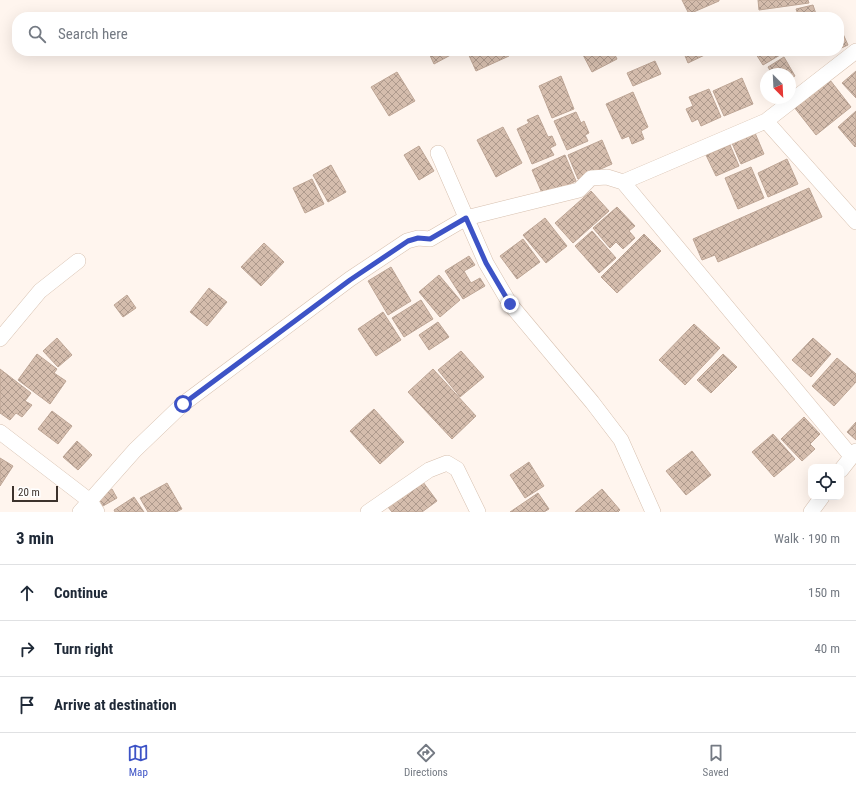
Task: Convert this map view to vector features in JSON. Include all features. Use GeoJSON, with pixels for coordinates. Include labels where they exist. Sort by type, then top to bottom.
{"type":"FeatureCollection","features":[{"type":"Feature","properties":{"kind":"street"},"geometry":{"type":"LineString","coordinates":[[623,182],[766,121],[856,51]]}},
{"type":"Feature","properties":{"kind":"street"},"geometry":{"type":"LineString","coordinates":[[766,121],[856,222]]}},
{"type":"Feature","properties":{"kind":"street"},"geometry":{"type":"LineString","coordinates":[[438,154],[486,263],[510,304],[592,402],[621,440],[653,512]]}},
{"type":"Feature","properties":{"kind":"street"},"geometry":{"type":"LineString","coordinates":[[0,432],[89,508],[135,450],[183,404],[350,280],[408,241],[418,238],[430,239],[466,218],[579,190],[591,178],[607,177],[623,182],[854,453],[844,466]]}},
{"type":"Feature","properties":{"kind":"street"},"geometry":{"type":"LineString","coordinates":[[0,339],[40,291],[78,261]]}},
{"type":"Feature","properties":{"kind":"street"},"geometry":{"type":"LineString","coordinates":[[368,512],[429,470],[447,463],[456,469],[478,512]]}},
{"type":"Feature","properties":{"kind":"street"},"geometry":{"type":"LineString","coordinates":[[811,512],[820,500]]}},
{"type":"Feature","properties":{"kind":"building"},"geometry":{"type":"Polygon","coordinates":[[[682,0],[719,0],[694,12],[688,12],[682,0]]]}},
{"type":"Feature","properties":{"kind":"building"},"geometry":{"type":"Polygon","coordinates":[[[758,0],[808,0],[809,3],[759,10],[758,0]]]}},
{"type":"Feature","properties":{"kind":"building"},"geometry":{"type":"Polygon","coordinates":[[[813,5],[815,12],[797,12],[796,9],[813,5]]]}},
{"type":"Feature","properties":{"kind":"building"},"geometry":{"type":"Polygon","coordinates":[[[844,36],[848,45],[844,47],[844,36]]]}},
{"type":"Feature","properties":{"kind":"building"},"geometry":{"type":"Polygon","coordinates":[[[430,56],[449,56],[434,64],[430,56]]]}},
{"type":"Feature","properties":{"kind":"building"},"geometry":{"type":"Polygon","coordinates":[[[469,56],[509,56],[476,71],[469,56]]]}},
{"type":"Feature","properties":{"kind":"building"},"geometry":{"type":"Polygon","coordinates":[[[584,56],[616,56],[617,59],[592,72],[584,56]]]}},
{"type":"Feature","properties":{"kind":"building"},"geometry":{"type":"Polygon","coordinates":[[[685,56],[703,56],[688,63],[685,56]]]}},
{"type":"Feature","properties":{"kind":"building"},"geometry":{"type":"Polygon","coordinates":[[[757,56],[778,56],[763,65],[757,56]]]}},
{"type":"Feature","properties":{"kind":"building"},"geometry":{"type":"Polygon","coordinates":[[[784,57],[790,68],[769,68],[784,57]]]}},
{"type":"Feature","properties":{"kind":"building"},"geometry":{"type":"Polygon","coordinates":[[[655,61],[661,74],[633,86],[627,73],[655,61]]]}},
{"type":"Feature","properties":{"kind":"building"},"geometry":{"type":"Polygon","coordinates":[[[856,71],[856,98],[842,83],[856,71]]]}},
{"type":"Feature","properties":{"kind":"building"},"geometry":{"type":"Polygon","coordinates":[[[397,72],[415,101],[389,116],[371,87],[397,72]]]}},
{"type":"Feature","properties":{"kind":"building"},"geometry":{"type":"Polygon","coordinates":[[[561,76],[574,109],[552,118],[539,86],[561,76]]]}},
{"type":"Feature","properties":{"kind":"building"},"geometry":{"type":"Polygon","coordinates":[[[742,78],[753,104],[724,116],[713,91],[742,78]]]}},
{"type":"Feature","properties":{"kind":"building"},"geometry":{"type":"Polygon","coordinates":[[[830,80],[851,107],[816,135],[794,107],[830,80]]]}},
{"type":"Feature","properties":{"kind":"building"},"geometry":{"type":"Polygon","coordinates":[[[709,89],[721,117],[701,126],[698,119],[692,122],[686,109],[693,106],[689,97],[709,89]]]}},
{"type":"Feature","properties":{"kind":"building"},"geometry":{"type":"Polygon","coordinates":[[[633,92],[648,127],[641,131],[644,139],[632,144],[629,136],[622,139],[606,104],[633,92]]]}},
{"type":"Feature","properties":{"kind":"building"},"geometry":{"type":"Polygon","coordinates":[[[856,111],[856,146],[855,147],[838,127],[856,111]]]}},
{"type":"Feature","properties":{"kind":"building"},"geometry":{"type":"Polygon","coordinates":[[[576,112],[581,123],[584,121],[589,133],[585,135],[588,141],[567,150],[554,121],[576,112]]]}},
{"type":"Feature","properties":{"kind":"building"},"geometry":{"type":"Polygon","coordinates":[[[538,115],[548,137],[552,136],[556,145],[550,148],[554,155],[532,164],[517,129],[529,123],[527,120],[538,115]]]}},
{"type":"Feature","properties":{"kind":"building"},"geometry":{"type":"Polygon","coordinates":[[[503,127],[522,163],[496,177],[477,140],[503,127]]]}},
{"type":"Feature","properties":{"kind":"building"},"geometry":{"type":"Polygon","coordinates":[[[755,133],[764,154],[741,164],[732,143],[755,133]]]}},
{"type":"Feature","properties":{"kind":"building"},"geometry":{"type":"Polygon","coordinates":[[[602,140],[612,164],[578,179],[568,155],[602,140]]]}},
{"type":"Feature","properties":{"kind":"building"},"geometry":{"type":"Polygon","coordinates":[[[730,145],[739,166],[716,176],[706,155],[730,145]]]}},
{"type":"Feature","properties":{"kind":"building"},"geometry":{"type":"Polygon","coordinates":[[[419,146],[434,171],[419,180],[404,155],[419,146]]]}},
{"type":"Feature","properties":{"kind":"building"},"geometry":{"type":"Polygon","coordinates":[[[565,155],[576,181],[567,185],[568,189],[542,193],[532,170],[565,155]]]}},
{"type":"Feature","properties":{"kind":"building"},"geometry":{"type":"Polygon","coordinates":[[[787,159],[798,184],[768,197],[758,173],[787,159]]]}},
{"type":"Feature","properties":{"kind":"building"},"geometry":{"type":"Polygon","coordinates":[[[331,165],[346,192],[328,202],[313,175],[331,165]]]}},
{"type":"Feature","properties":{"kind":"building"},"geometry":{"type":"Polygon","coordinates":[[[751,167],[764,198],[738,209],[725,178],[751,167]]]}},
{"type":"Feature","properties":{"kind":"building"},"geometry":{"type":"Polygon","coordinates":[[[312,179],[324,204],[305,213],[293,188],[312,179]]]}},
{"type":"Feature","properties":{"kind":"building"},"geometry":{"type":"Polygon","coordinates":[[[809,188],[822,217],[718,262],[715,255],[702,260],[693,239],[809,188]]]}},
{"type":"Feature","properties":{"kind":"building"},"geometry":{"type":"Polygon","coordinates":[[[591,191],[609,211],[573,243],[555,223],[591,191]]]}},
{"type":"Feature","properties":{"kind":"building"},"geometry":{"type":"Polygon","coordinates":[[[617,207],[635,226],[629,231],[635,238],[623,249],[616,242],[610,248],[593,228],[617,207]]]}},
{"type":"Feature","properties":{"kind":"building"},"geometry":{"type":"Polygon","coordinates":[[[545,218],[567,246],[546,263],[523,235],[545,218]]]}},
{"type":"Feature","properties":{"kind":"building"},"geometry":{"type":"Polygon","coordinates":[[[592,231],[616,258],[599,273],[575,246],[592,231]]]}},
{"type":"Feature","properties":{"kind":"building"},"geometry":{"type":"Polygon","coordinates":[[[644,234],[661,251],[617,293],[601,277],[644,234]]]}},
{"type":"Feature","properties":{"kind":"building"},"geometry":{"type":"Polygon","coordinates":[[[523,239],[540,262],[517,279],[500,256],[523,239]]]}},
{"type":"Feature","properties":{"kind":"building"},"geometry":{"type":"Polygon","coordinates":[[[264,243],[284,262],[261,286],[241,267],[264,243]]]}},
{"type":"Feature","properties":{"kind":"building"},"geometry":{"type":"Polygon","coordinates":[[[469,256],[475,265],[464,271],[471,283],[480,278],[485,286],[463,299],[445,271],[469,256]]]}},
{"type":"Feature","properties":{"kind":"building"},"geometry":{"type":"Polygon","coordinates":[[[391,267],[411,301],[388,315],[368,281],[391,267]]]}},
{"type":"Feature","properties":{"kind":"building"},"geometry":{"type":"Polygon","coordinates":[[[439,275],[460,300],[440,317],[419,292],[439,275]]]}},
{"type":"Feature","properties":{"kind":"building"},"geometry":{"type":"Polygon","coordinates":[[[209,288],[227,302],[207,326],[190,312],[209,288]]]}},
{"type":"Feature","properties":{"kind":"building"},"geometry":{"type":"Polygon","coordinates":[[[127,295],[136,308],[123,317],[114,305],[127,295]]]}},
{"type":"Feature","properties":{"kind":"building"},"geometry":{"type":"Polygon","coordinates":[[[421,300],[433,319],[404,337],[392,318],[421,300]]]}},
{"type":"Feature","properties":{"kind":"building"},"geometry":{"type":"Polygon","coordinates":[[[383,312],[401,340],[376,356],[358,329],[383,312]]]}},
{"type":"Feature","properties":{"kind":"building"},"geometry":{"type":"Polygon","coordinates":[[[438,322],[449,337],[429,350],[419,335],[438,322]]]}},
{"type":"Feature","properties":{"kind":"building"},"geometry":{"type":"Polygon","coordinates":[[[694,324],[720,348],[685,385],[659,360],[694,324]]]}},
{"type":"Feature","properties":{"kind":"building"},"geometry":{"type":"Polygon","coordinates":[[[57,338],[72,355],[58,367],[43,351],[57,338]]]}},
{"type":"Feature","properties":{"kind":"building"},"geometry":{"type":"Polygon","coordinates":[[[813,338],[831,354],[811,377],[792,360],[813,338]]]}},
{"type":"Feature","properties":{"kind":"building"},"geometry":{"type":"Polygon","coordinates":[[[461,351],[484,377],[460,397],[438,370],[461,351]]]}},
{"type":"Feature","properties":{"kind":"building"},"geometry":{"type":"Polygon","coordinates":[[[37,354],[57,369],[54,373],[66,381],[50,404],[18,380],[37,354]]]}},
{"type":"Feature","properties":{"kind":"building"},"geometry":{"type":"Polygon","coordinates":[[[723,354],[737,367],[711,393],[697,380],[723,354]]]}},
{"type":"Feature","properties":{"kind":"building"},"geometry":{"type":"Polygon","coordinates":[[[837,358],[856,374],[856,382],[834,406],[812,386],[837,358]]]}},
{"type":"Feature","properties":{"kind":"building"},"geometry":{"type":"Polygon","coordinates":[[[0,369],[31,393],[25,401],[32,405],[22,417],[16,413],[10,420],[0,413],[0,369]]]}},
{"type":"Feature","properties":{"kind":"building"},"geometry":{"type":"Polygon","coordinates":[[[433,369],[476,416],[452,439],[408,392],[433,369]]]}},
{"type":"Feature","properties":{"kind":"building"},"geometry":{"type":"Polygon","coordinates":[[[374,409],[404,442],[380,464],[350,431],[374,409]]]}},
{"type":"Feature","properties":{"kind":"building"},"geometry":{"type":"Polygon","coordinates":[[[52,411],[72,426],[58,444],[38,429],[52,411]]]}},
{"type":"Feature","properties":{"kind":"building"},"geometry":{"type":"Polygon","coordinates":[[[804,417],[820,434],[810,444],[815,449],[802,461],[781,439],[804,417]]]}},
{"type":"Feature","properties":{"kind":"building"},"geometry":{"type":"Polygon","coordinates":[[[856,422],[856,440],[847,432],[856,422]]]}},
{"type":"Feature","properties":{"kind":"building"},"geometry":{"type":"Polygon","coordinates":[[[773,434],[795,459],[774,477],[752,452],[773,434]]]}},
{"type":"Feature","properties":{"kind":"building"},"geometry":{"type":"Polygon","coordinates":[[[77,441],[92,455],[78,470],[63,457],[77,441]]]}},
{"type":"Feature","properties":{"kind":"building"},"geometry":{"type":"Polygon","coordinates":[[[692,451],[711,475],[686,495],[666,471],[692,451]]]}},
{"type":"Feature","properties":{"kind":"building"},"geometry":{"type":"Polygon","coordinates":[[[0,458],[13,466],[0,486],[0,458]]]}},
{"type":"Feature","properties":{"kind":"building"},"geometry":{"type":"Polygon","coordinates":[[[529,462],[544,486],[525,498],[510,475],[529,462]]]}},
{"type":"Feature","properties":{"kind":"building"},"geometry":{"type":"Polygon","coordinates":[[[423,482],[437,501],[422,512],[392,512],[388,507],[423,482]]]}},
{"type":"Feature","properties":{"kind":"building"},"geometry":{"type":"Polygon","coordinates":[[[167,483],[182,509],[176,512],[148,512],[140,498],[167,483]]]}},
{"type":"Feature","properties":{"kind":"building"},"geometry":{"type":"Polygon","coordinates":[[[112,489],[117,498],[103,506],[98,497],[112,489]]]}},
{"type":"Feature","properties":{"kind":"building"},"geometry":{"type":"Polygon","coordinates":[[[602,489],[620,510],[618,512],[575,512],[602,489]]]}},
{"type":"Feature","properties":{"kind":"building"},"geometry":{"type":"Polygon","coordinates":[[[538,493],[549,509],[544,512],[510,512],[538,493]]]}},
{"type":"Feature","properties":{"kind":"building"},"geometry":{"type":"Polygon","coordinates":[[[134,497],[144,512],[115,512],[114,510],[134,497]]]}},
{"type":"Feature","properties":{"kind":"route"},"geometry":{"type":"LineString","coordinates":[[183,404],[350,280],[408,241],[418,238],[430,239],[466,218],[486,263],[510,304]]}}]}
